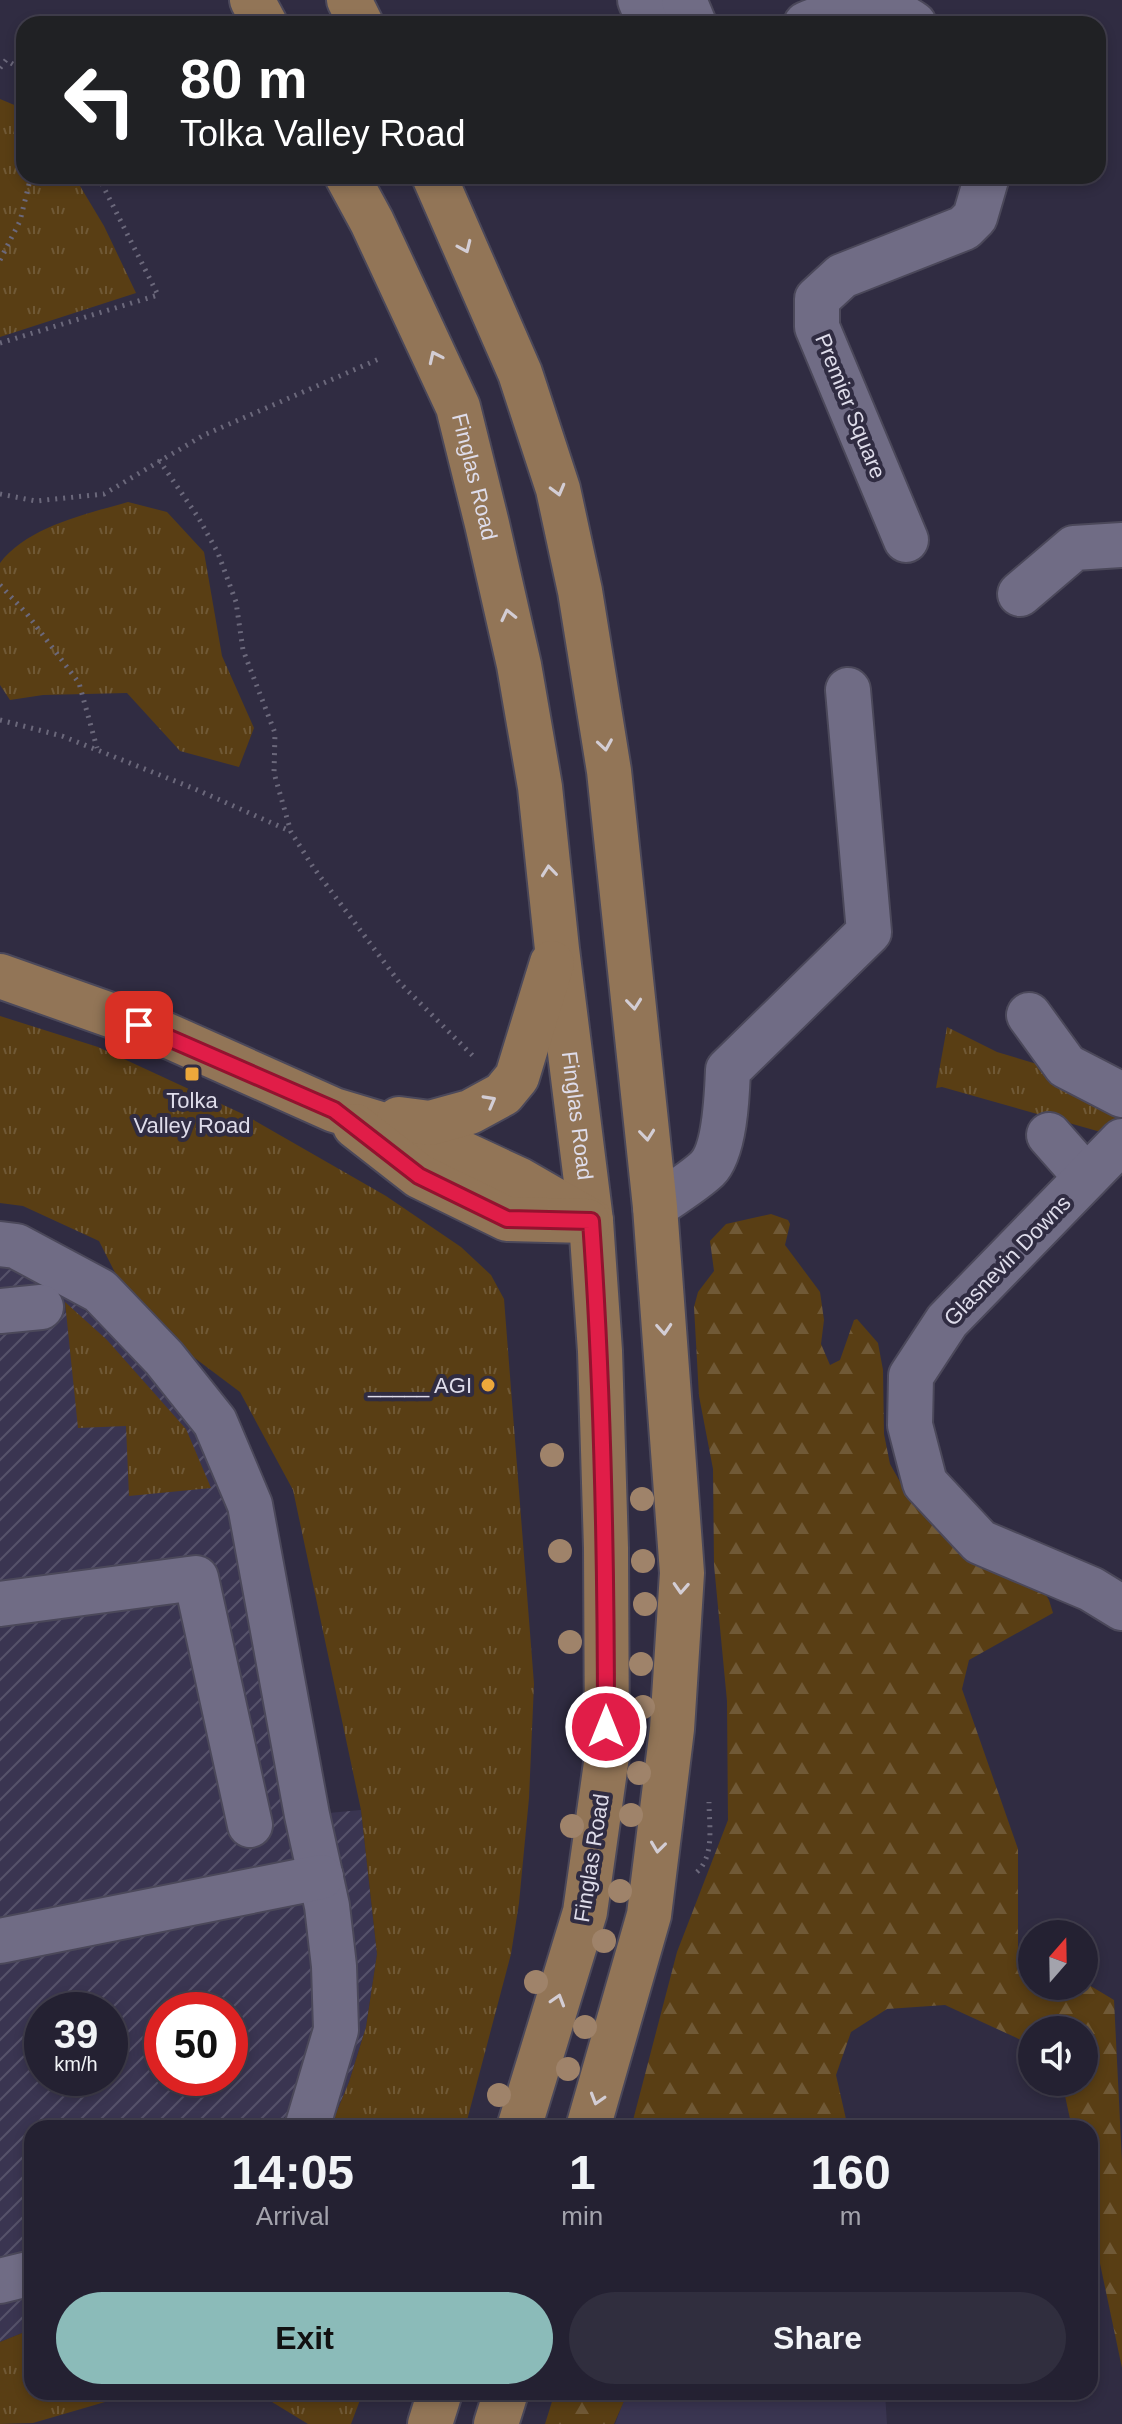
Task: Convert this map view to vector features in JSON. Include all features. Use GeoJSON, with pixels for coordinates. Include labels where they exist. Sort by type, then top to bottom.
{"type":"FeatureCollection","features":[{"type":"Feature","properties":{"kind":"main road","name":"Finglas Road"},"geometry":{"type":"LineString","coordinates":[[351,184],[458,407],[519,665],[540,787],[591,1221],[602,1427],[607,1756],[585,1912],[521,2120]]}},
{"type":"Feature","properties":{"kind":"main road"},"geometry":{"type":"LineString","coordinates":[[439,184],[520,373],[558,489],[580,591],[609,771],[655,1207],[682,1573],[672,1729],[649,1915],[590,2120]]}},
{"type":"Feature","properties":{"kind":"main road"},"geometry":{"type":"LineString","coordinates":[[334,1110],[430,1123],[470,1112],[503,1094],[517,1077],[557,949]]}},
{"type":"Feature","properties":{"kind":"main road"},"geometry":{"type":"LineString","coordinates":[[0,976],[164,1034],[334,1110],[434,1140],[520,1180],[591,1221],[655,1207]]}},
{"type":"Feature","properties":{"kind":"main road"},"geometry":{"type":"LineString","coordinates":[[430,2424],[438,2400]]}},
{"type":"Feature","properties":{"kind":"main road"},"geometry":{"type":"LineString","coordinates":[[496,2424],[504,2400]]}},
{"type":"Feature","properties":{"kind":"street"},"geometry":{"type":"LineString","coordinates":[[828,16],[862,4],[888,8],[901,16]]}},
{"type":"Feature","properties":{"kind":"street","name":"Premier Square"},"geometry":{"type":"LineString","coordinates":[[906,540],[817,327],[817,299],[842,276],[964,228],[975,217],[985,184]]}},
{"type":"Feature","properties":{"kind":"street"},"geometry":{"type":"LineString","coordinates":[[1020,594],[1074,548],[1122,545]]}},
{"type":"Feature","properties":{"kind":"street"},"geometry":{"type":"LineString","coordinates":[[655,1207],[708,1168],[716,1156],[725,1111],[728,1070],[869,932],[848,690]]}},
{"type":"Feature","properties":{"kind":"street"},"geometry":{"type":"LineString","coordinates":[[1029,1015],[1066,1066],[1122,1095]]}},
{"type":"Feature","properties":{"kind":"street","name":"Glasnevin Downs"},"geometry":{"type":"LineString","coordinates":[[1049,1135],[1086,1177]]}},
{"type":"Feature","properties":{"kind":"street","name":"Glasnevin Downs"},"geometry":{"type":"LineString","coordinates":[[1122,1141],[947,1321],[911,1376],[910,1425],[925,1483],[980,1542],[1091,1589],[1122,1608]]}},
{"type":"Feature","properties":{"kind":"street"},"geometry":{"type":"LineString","coordinates":[[0,1244],[16,1246],[100,1291],[164,1358],[215,1422],[250,1505],[321,1877],[334,1966],[336,2030],[309,2120]]}},
{"type":"Feature","properties":{"kind":"street"},"geometry":{"type":"LineString","coordinates":[[0,1604],[196,1578],[250,1825]]}},
{"type":"Feature","properties":{"kind":"street"},"geometry":{"type":"LineString","coordinates":[[0,1941],[321,1877]]}},
{"type":"Feature","properties":{"kind":"street"},"geometry":{"type":"LineString","coordinates":[[0,2281],[24,2275]]}},
{"type":"Feature","properties":{"kind":"path"},"geometry":{"type":"LineString","coordinates":[[0,68],[6,60],[16,66]]}},
{"type":"Feature","properties":{"kind":"path"},"geometry":{"type":"LineString","coordinates":[[0,260],[20,221],[29,184]]}},
{"type":"Feature","properties":{"kind":"path"},"geometry":{"type":"LineString","coordinates":[[0,343],[158,295],[102,184]]}},
{"type":"Feature","properties":{"kind":"path"},"geometry":{"type":"LineString","coordinates":[[0,494],[36,501],[104,494],[204,435],[379,359]]}},
{"type":"Feature","properties":{"kind":"path"},"geometry":{"type":"LineString","coordinates":[[159,460],[218,553],[231,590],[243,650],[275,733],[274,773],[291,832],[313,867],[399,982],[484,1068]]}},
{"type":"Feature","properties":{"kind":"path"},"geometry":{"type":"LineString","coordinates":[[0,585],[27,614],[79,683],[97,749]]}},
{"type":"Feature","properties":{"kind":"path"},"geometry":{"type":"LineString","coordinates":[[0,720],[62,736],[97,749],[291,832]]}},
{"type":"Feature","properties":{"kind":"shaded area"},"geometry":{"type":"Polygon","coordinates":[[[0,1263],[59,1289],[121,1341],[194,1429],[232,1522],[307,1815],[361,1810],[377,1954],[366,2027],[333,2120],[24,2120],[24,2332],[0,2342],[0,1263]]]}},
{"type":"Feature","properties":{"kind":"shaded area"},"geometry":{"type":"Polygon","coordinates":[[[624,2400],[886,2400],[887,2424],[615,2424],[624,2400]]]}},
{"type":"Feature","properties":{"kind":"green space"},"geometry":{"type":"Polygon","coordinates":[[[0,99],[16,106],[16,184],[79,184],[104,226],[136,293],[0,337],[0,99]]]}},
{"type":"Feature","properties":{"kind":"green space"},"geometry":{"type":"Polygon","coordinates":[[[128,502],[167,512],[204,552],[222,656],[254,728],[239,767],[180,751],[127,693],[43,695],[10,700],[0,685],[0,563],[25,540],[41,531],[128,502]]]}},
{"type":"Feature","properties":{"kind":"green space"},"geometry":{"type":"Polygon","coordinates":[[[0,1016],[98,1047],[245,1115],[386,1196],[461,1247],[491,1275],[504,1299],[534,1684],[529,1798],[511,1954],[467,2120],[333,2120],[366,2027],[377,1954],[361,1810],[293,1490],[240,1392],[136,1314],[99,1241],[23,1206],[0,1203],[0,1016]]]}},
{"type":"Feature","properties":{"kind":"green space"},"geometry":{"type":"Polygon","coordinates":[[[947,1027],[997,1052],[1057,1070],[1122,1103],[1122,1138],[942,1087],[936,1088],[947,1027]]]}},
{"type":"Feature","properties":{"kind":"green space"},"geometry":{"type":"Polygon","coordinates":[[[771,1214],[788,1220],[790,1224],[785,1245],[820,1292],[824,1320],[821,1344],[830,1365],[840,1360],[854,1320],[857,1319],[878,1343],[883,1370],[884,1434],[890,1464],[903,1487],[935,1525],[1036,1579],[1049,1600],[1053,1613],[969,1660],[962,1689],[1018,1849],[1018,2000],[1098,2000],[1098,1990],[1114,2000],[1122,2162],[1122,2368],[1098,2254],[1098,2120],[1070,2120],[1065,2096],[1098,2096],[1098,2016],[1018,2016],[1018,2039],[945,2005],[887,2009],[851,2032],[836,2075],[846,2120],[633,2120],[677,1952],[728,1820],[727,1701],[714,1565],[713,1469],[699,1396],[694,1307],[698,1292],[714,1271],[710,1241],[726,1224],[771,1214]]]}},
{"type":"Feature","properties":{"kind":"green space"},"geometry":{"type":"Polygon","coordinates":[[[65,1302],[107,1340],[186,1429],[211,1488],[129,1496],[126,1426],[78,1428],[65,1302]]]}},
{"type":"Feature","properties":{"kind":"green space"},"geometry":{"type":"Polygon","coordinates":[[[24,2332],[24,2400],[124,2400],[105,2402],[33,2423],[0,2424],[0,2342],[24,2332]]]}},
{"type":"Feature","properties":{"kind":"green space"},"geometry":{"type":"Polygon","coordinates":[[[260,2400],[360,2400],[351,2424],[308,2424],[272,2402],[260,2400]]]}},
{"type":"Feature","properties":{"kind":"green space"},"geometry":{"type":"Polygon","coordinates":[[[552,2400],[624,2400],[614,2424],[545,2424],[552,2400]]]}},
{"type":"Feature","properties":{"kind":"place","name":"Tolka Valley Road"},"geometry":{"type":"Point","coordinates":[192,1074]}},
{"type":"Feature","properties":{"kind":"place","name":"_____ AGI"},"geometry":{"type":"Point","coordinates":[488,1385]}},
{"type":"Feature","properties":{"kind":"route"},"geometry":{"type":"LineString","coordinates":[[139,1025],[334,1110],[419,1176],[507,1219],[591,1221],[600,1351],[606,1548],[606,1727]]}}]}
